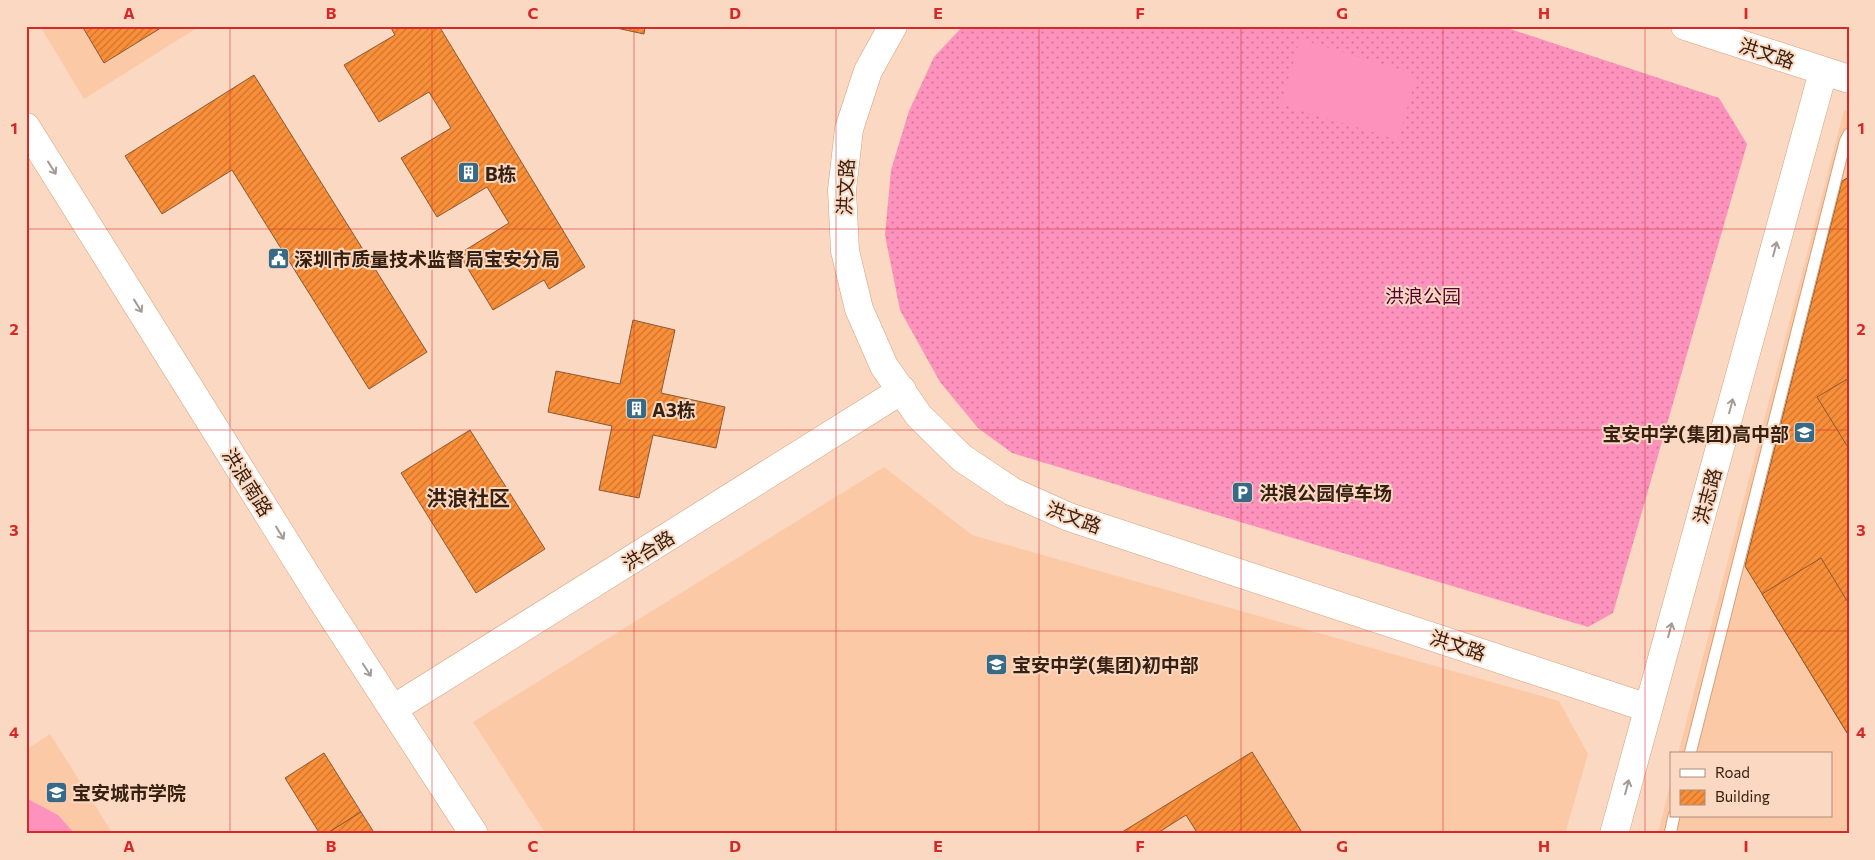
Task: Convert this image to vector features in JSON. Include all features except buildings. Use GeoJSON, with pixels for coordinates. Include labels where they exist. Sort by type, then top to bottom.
{"type":"FeatureCollection","features":[{"type":"Feature","properties":{"kind":"street","name":"洪文路"},"geometry":{"type":"LineString","coordinates":[[893,26],[868,72],[850,129],[842,190],[845,251],[859,309],[884,366],[919,416],[962,458],[1013,492],[1069,517],[1648,708]]}},
{"type":"Feature","properties":{"kind":"street","name":"洪文路"},"geometry":{"type":"LineString","coordinates":[[1685,26],[1836,76]]}},
{"type":"Feature","properties":{"kind":"street","name":"洪志路"},"geometry":{"type":"LineString","coordinates":[[1614,834],[1648,708],[1836,76]]}},
{"type":"Feature","properties":{"kind":"street","name":"洪浪南路"},"geometry":{"type":"LineString","coordinates":[[26,127],[320,597],[474,834]]}},
{"type":"Feature","properties":{"kind":"street","name":"洪合路"},"geometry":{"type":"LineString","coordinates":[[393,709],[902,390]]}},
{"type":"Feature","properties":{"kind":"lane"},"geometry":{"type":"LineString","coordinates":[[1691,752],[1845,142],[1849,134]]}},
{"type":"Feature","properties":{"kind":"lane"},"geometry":{"type":"LineString","coordinates":[[1670,834],[1674,818]]}},
{"type":"Feature","properties":{"kind":"shaded area"},"geometry":{"type":"Polygon","coordinates":[[[40,26],[200,26],[84,99],[40,26]]]}},
{"type":"Feature","properties":{"kind":"shaded area","name":"宝安中学(集团)高中部"},"geometry":{"type":"Polygon","coordinates":[[[1844,110],[1849,111],[1849,834],[1658,834],[1670,785],[1670,818],[1832,818],[1832,752],[1679,752],[1844,110]]]}},
{"type":"Feature","properties":{"kind":"shaded area","name":"宝安中学(集团)初中部"},"geometry":{"type":"Polygon","coordinates":[[[884,467],[972,535],[1559,701],[1588,754],[1565,834],[546,834],[473,722],[884,467]]]}},
{"type":"Feature","properties":{"kind":"shaded area","name":"宝安城市学院"},"geometry":{"type":"Polygon","coordinates":[[[50,734],[113,834],[26,834],[26,750],[50,734]]]}},
{"type":"Feature","properties":{"kind":"green space","name":"洪浪公园"},"geometry":{"type":"Polygon","coordinates":[[[963,26],[1501,26],[1719,98],[1747,144],[1613,613],[1588,627],[1012,453],[978,428],[940,382],[900,310],[885,235],[891,170],[909,111],[934,57],[963,26]]]}},
{"type":"Feature","properties":{"kind":"green space"},"geometry":{"type":"Polygon","coordinates":[[[1300,39],[1417,75],[1398,140],[1281,104],[1300,39]]]}},
{"type":"Feature","properties":{"kind":"green space"},"geometry":{"type":"Polygon","coordinates":[[[26,798],[58,815],[75,834],[37,834],[26,829],[26,798]]]}},
{"type":"Feature","properties":{"kind":"place","name":"B栋"},"geometry":{"type":"Point","coordinates":[469,173]}},
{"type":"Feature","properties":{"kind":"place","name":"深圳市质量技术监督局宝安分局"},"geometry":{"type":"Point","coordinates":[278,258]}},
{"type":"Feature","properties":{"kind":"place","name":"A3栋"},"geometry":{"type":"Point","coordinates":[636,409]}},
{"type":"Feature","properties":{"kind":"place","name":"宝安中学(集团)高中部"},"geometry":{"type":"Point","coordinates":[1805,433]}},
{"type":"Feature","properties":{"kind":"place","name":"洪浪公园停车场"},"geometry":{"type":"Point","coordinates":[1243,492]}},
{"type":"Feature","properties":{"kind":"place","name":"宝安中学(集团)初中部"},"geometry":{"type":"Point","coordinates":[996,664]}},
{"type":"Feature","properties":{"kind":"place","name":"宝安城市学院"},"geometry":{"type":"Point","coordinates":[56,792]}},
{"type":"Feature","properties":{"kind":"district","name":"洪浪社区"},"geometry":{"type":"Point","coordinates":[468,497]}}]}
